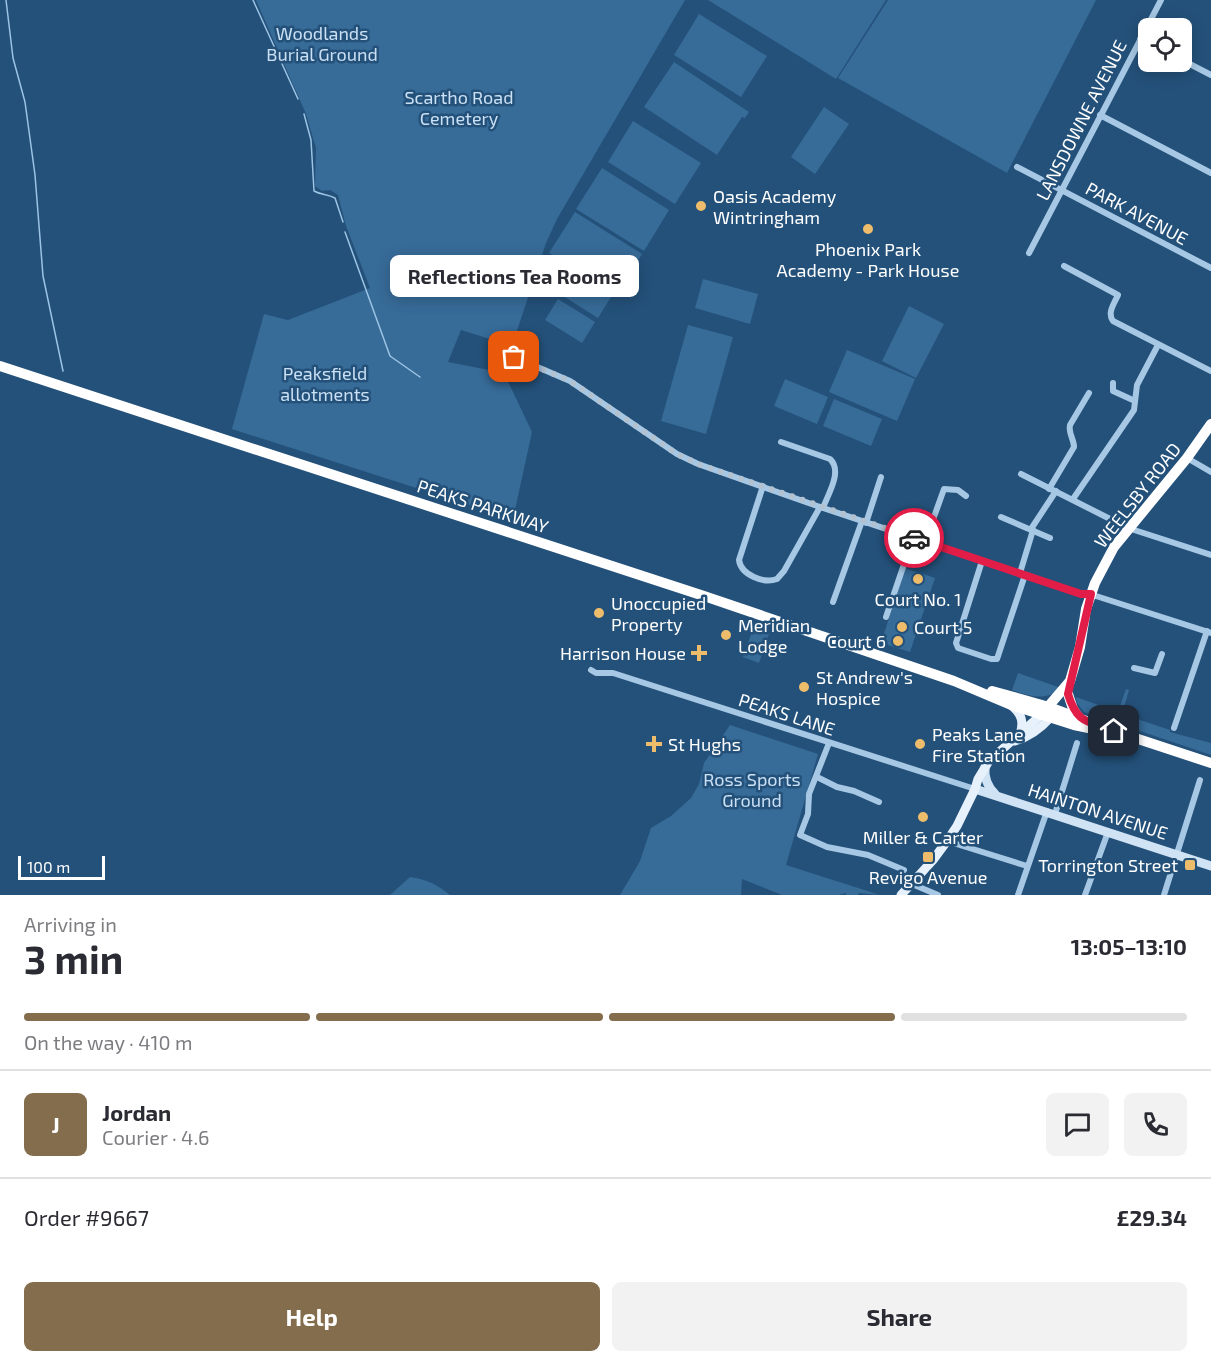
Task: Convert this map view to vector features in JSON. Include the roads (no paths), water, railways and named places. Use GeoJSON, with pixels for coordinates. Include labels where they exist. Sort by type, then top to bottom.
{"type":"FeatureCollection","features":[{"type":"Feature","properties":{"kind":"highway","name":"PEAKS PARKWAY"},"geometry":{"type":"LineString","coordinates":[[0,366],[501,528],[1050,713],[1211,762]]}},
{"type":"Feature","properties":{"kind":"highway","name":"WEELSBY ROAD"},"geometry":{"type":"LineString","coordinates":[[1050,713],[1070,681],[1091,594],[1102,568],[1128,528],[1211,424]]}},
{"type":"Feature","properties":{"kind":"highway","name":"PEAKS PARKWAY"},"geometry":{"type":"LineString","coordinates":[[954,681],[1011,705],[1079,718],[1132,737]]}},
{"type":"Feature","properties":{"kind":"highway"},"geometry":{"type":"LineString","coordinates":[[1070,681],[1068,694],[1079,718]]}},
{"type":"Feature","properties":{"kind":"highway"},"geometry":{"type":"LineString","coordinates":[[1050,713],[1068,694]]}},
{"type":"Feature","properties":{"kind":"main road"},"geometry":{"type":"LineString","coordinates":[[1011,705],[1017,710],[1022,720],[1016,738]]}},
{"type":"Feature","properties":{"kind":"main road","name":"WEELSBY ROAD"},"geometry":{"type":"LineString","coordinates":[[901,895],[947,841],[978,779],[994,756],[1016,738],[1031,734],[1050,713]]}},
{"type":"Feature","properties":{"kind":"main road"},"geometry":{"type":"LineString","coordinates":[[985,767],[988,788],[995,795]]}},
{"type":"Feature","properties":{"kind":"main road","name":"HAINTON AVENUE"},"geometry":{"type":"LineString","coordinates":[[975,789],[1211,866]]}},
{"type":"Feature","properties":{"kind":"street","name":"LANSDOWNE AVENUE"},"geometry":{"type":"LineString","coordinates":[[1151,18],[1161,0]]}},
{"type":"Feature","properties":{"kind":"street","name":"LANSDOWNE AVENUE"},"geometry":{"type":"LineString","coordinates":[[1029,254],[1138,43]]}},
{"type":"Feature","properties":{"kind":"street"},"geometry":{"type":"LineString","coordinates":[[1192,65],[1211,75]]}},
{"type":"Feature","properties":{"kind":"street"},"geometry":{"type":"LineString","coordinates":[[1100,115],[1211,172]]}},
{"type":"Feature","properties":{"kind":"street","name":"PARK AVENUE"},"geometry":{"type":"LineString","coordinates":[[1017,167],[1211,268]]}},
{"type":"Feature","properties":{"kind":"street"},"geometry":{"type":"LineString","coordinates":[[1064,266],[1118,296],[1110,315],[1116,323],[1211,371]]}},
{"type":"Feature","properties":{"kind":"street"},"geometry":{"type":"LineString","coordinates":[[1073,499],[1134,410],[1137,384],[1158,345]]}},
{"type":"Feature","properties":{"kind":"street"},"geometry":{"type":"LineString","coordinates":[[514,357],[570,381],[677,454],[698,464],[822,508],[1081,594],[1091,594],[1209,632],[1174,728]]}},
{"type":"Feature","properties":{"kind":"street"},"geometry":{"type":"LineString","coordinates":[[1113,383],[1113,391],[1136,401]]}},
{"type":"Feature","properties":{"kind":"street"},"geometry":{"type":"LineString","coordinates":[[982,561],[956,643],[958,648],[997,659],[1022,574],[1032,530],[1074,447],[1069,429],[1070,424],[1089,393]]}},
{"type":"Feature","properties":{"kind":"street"},"geometry":{"type":"LineString","coordinates":[[763,486],[739,560],[746,574],[772,581],[781,576],[822,508],[836,472],[835,464],[830,459],[781,442]]}},
{"type":"Feature","properties":{"kind":"street"},"geometry":{"type":"LineString","coordinates":[[1186,458],[1211,472]]}},
{"type":"Feature","properties":{"kind":"street"},"geometry":{"type":"LineString","coordinates":[[1021,474],[1128,528],[1211,555]]}},
{"type":"Feature","properties":{"kind":"street"},"geometry":{"type":"LineString","coordinates":[[833,602],[881,477]]}},
{"type":"Feature","properties":{"kind":"street"},"geometry":{"type":"LineString","coordinates":[[925,542],[944,489],[957,490],[966,496]]}},
{"type":"Feature","properties":{"kind":"street"},"geometry":{"type":"LineString","coordinates":[[1001,517],[1050,538]]}},
{"type":"Feature","properties":{"kind":"street"},"geometry":{"type":"LineString","coordinates":[[886,617],[913,538]]}},
{"type":"Feature","properties":{"kind":"street"},"geometry":{"type":"LineString","coordinates":[[1134,668],[1155,673],[1162,654]]}},
{"type":"Feature","properties":{"kind":"street","name":"PEAKS LANE"},"geometry":{"type":"LineString","coordinates":[[591,670],[596,673],[613,673],[975,789]]}},
{"type":"Feature","properties":{"kind":"street"},"geometry":{"type":"LineString","coordinates":[[829,743],[809,794],[808,814],[800,835],[827,847],[852,851],[904,870]]}},
{"type":"Feature","properties":{"kind":"street"},"geometry":{"type":"LineString","coordinates":[[1018,895],[1027,866],[1051,813],[1077,743]]}},
{"type":"Feature","properties":{"kind":"street"},"geometry":{"type":"LineString","coordinates":[[817,777],[832,786],[854,791],[879,802]]}},
{"type":"Feature","properties":{"kind":"street"},"geometry":{"type":"LineString","coordinates":[[1164,895],[1200,780]]}},
{"type":"Feature","properties":{"kind":"street"},"geometry":{"type":"LineString","coordinates":[[1085,895],[1108,832]]}},
{"type":"Feature","properties":{"kind":"street"},"geometry":{"type":"LineString","coordinates":[[947,841],[1027,866]]}},
{"type":"Feature","properties":{"kind":"street"},"geometry":{"type":"LineString","coordinates":[[880,860],[883,851]]}},
{"type":"Feature","properties":{"kind":"street"},"geometry":{"type":"LineString","coordinates":[[912,884],[938,895]]}},
{"type":"Feature","properties":{"kind":"waterway"},"geometry":{"type":"LineString","coordinates":[[6,0],[13,58],[25,102],[35,175],[43,276],[63,371]]}},
{"type":"Feature","properties":{"kind":"waterway"},"geometry":{"type":"LineString","coordinates":[[253,0],[298,99]]}},
{"type":"Feature","properties":{"kind":"waterway"},"geometry":{"type":"LineString","coordinates":[[304,114],[311,140],[314,191],[335,198],[343,222]]}},
{"type":"Feature","properties":{"kind":"waterway"},"geometry":{"type":"LineString","coordinates":[[345,232],[390,356],[420,377]]}},
{"type":"Feature","properties":{"kind":"place","name":"Oasis Academy Wintringham"},"geometry":{"type":"Point","coordinates":[701,206]}},
{"type":"Feature","properties":{"kind":"place","name":"Phoenix Park Academy - Park House"},"geometry":{"type":"Point","coordinates":[868,229]}},
{"type":"Feature","properties":{"kind":"place","name":"Reflections Tea Rooms"},"geometry":{"type":"Point","coordinates":[514,357]}},
{"type":"Feature","properties":{"kind":"place","name":"Court No. 1"},"geometry":{"type":"Point","coordinates":[918,579]}},
{"type":"Feature","properties":{"kind":"place","name":"Unoccupied Property"},"geometry":{"type":"Point","coordinates":[599,613]}},
{"type":"Feature","properties":{"kind":"place","name":"Court 5"},"geometry":{"type":"Point","coordinates":[902,627]}},
{"type":"Feature","properties":{"kind":"place","name":"Meridian Lodge"},"geometry":{"type":"Point","coordinates":[726,635]}},
{"type":"Feature","properties":{"kind":"place","name":"Court 6"},"geometry":{"type":"Point","coordinates":[898,641]}},
{"type":"Feature","properties":{"kind":"place","name":"Harrison House"},"geometry":{"type":"Point","coordinates":[699,653]}},
{"type":"Feature","properties":{"kind":"place","name":"St Andrew's Hospice"},"geometry":{"type":"Point","coordinates":[804,687]}},
{"type":"Feature","properties":{"kind":"place","name":"St Hughs"},"geometry":{"type":"Point","coordinates":[654,744]}},
{"type":"Feature","properties":{"kind":"place","name":"Peaks Lane Fire Station"},"geometry":{"type":"Point","coordinates":[920,744]}},
{"type":"Feature","properties":{"kind":"place","name":"Miller & Carter"},"geometry":{"type":"Point","coordinates":[923,817]}},
{"type":"Feature","properties":{"kind":"place","name":"Revigo Avenue"},"geometry":{"type":"Point","coordinates":[928,857]}},
{"type":"Feature","properties":{"kind":"place","name":"Torrington Street"},"geometry":{"type":"Point","coordinates":[1190,865]}},
{"type":"Feature","properties":{"kind":"park label","name":"Woodlands Burial Ground"},"geometry":{"type":"Point","coordinates":[322,43]}},
{"type":"Feature","properties":{"kind":"park label","name":"Scartho Road Cemetery"},"geometry":{"type":"Point","coordinates":[459,107]}},
{"type":"Feature","properties":{"kind":"park label","name":"Peaksfield allotments"},"geometry":{"type":"Point","coordinates":[325,383]}},
{"type":"Feature","properties":{"kind":"park label","name":"Ross Sports Ground"},"geometry":{"type":"Point","coordinates":[752,789]}}]}
